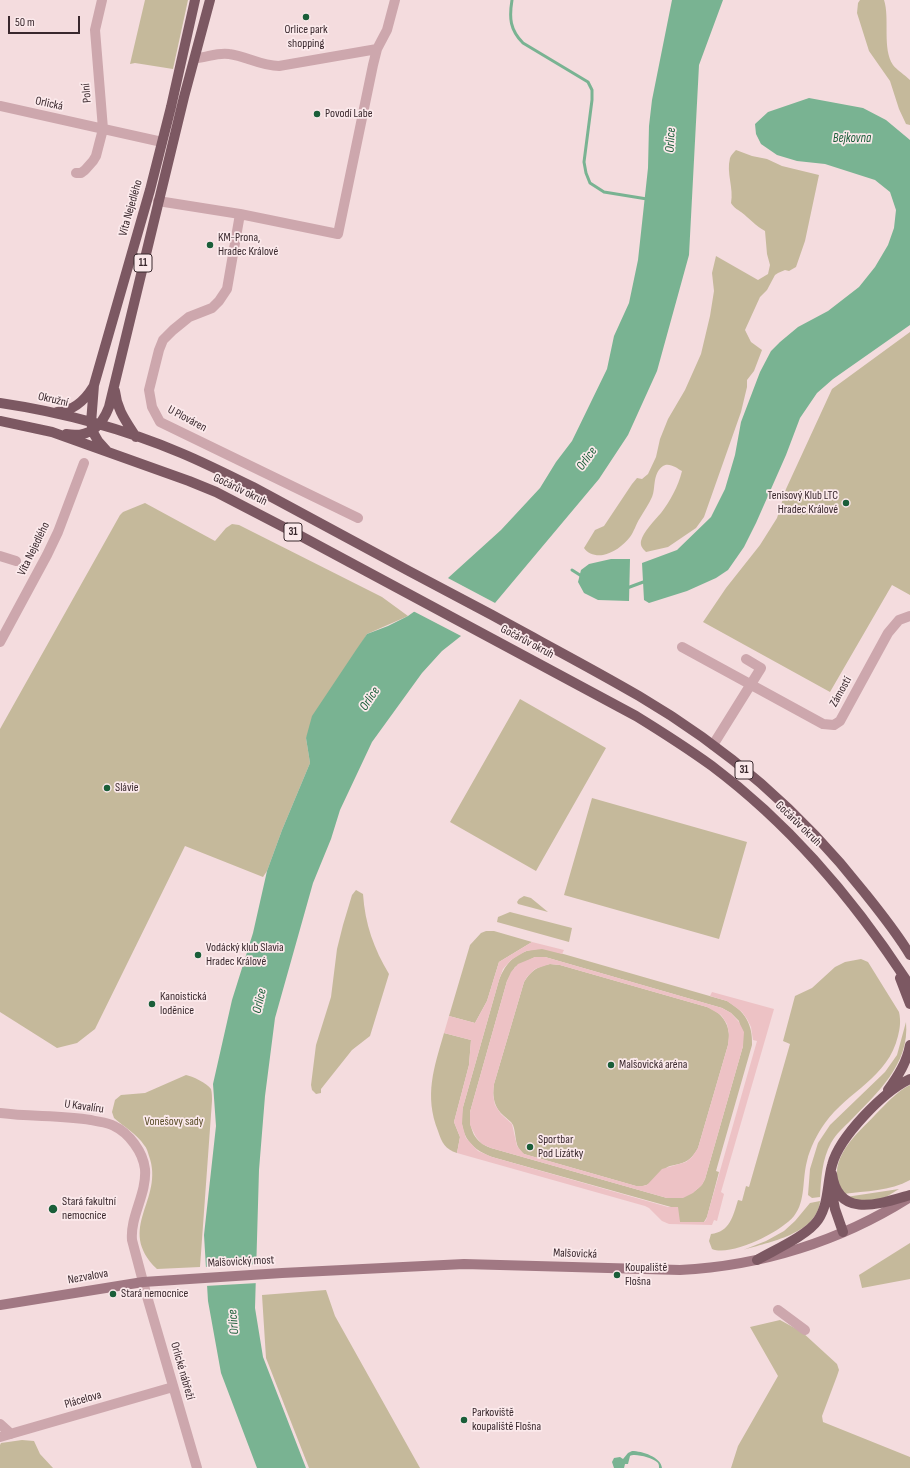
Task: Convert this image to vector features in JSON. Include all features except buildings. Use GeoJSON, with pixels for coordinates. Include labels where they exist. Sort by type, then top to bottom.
{"type":"FeatureCollection","features":[{"type":"Feature","properties":{"kind":"main road","name":"Víta Nejedlého"},"geometry":{"type":"LineString","coordinates":[[94,426],[94,385],[146,204],[162,142],[194,0]]}},
{"type":"Feature","properties":{"kind":"main road","name":"Víta Nejedlého"},"geometry":{"type":"LineString","coordinates":[[94,426],[106,415],[115,383],[158,201],[210,0]]}},
{"type":"Feature","properties":{"kind":"main road"},"geometry":{"type":"LineString","coordinates":[[115,383],[118,408],[122,417],[136,437]]}},
{"type":"Feature","properties":{"kind":"main road"},"geometry":{"type":"LineString","coordinates":[[52,413],[67,411],[76,406],[88,394],[94,385]]}},
{"type":"Feature","properties":{"kind":"main road","name":"Okružní"},"geometry":{"type":"LineString","coordinates":[[0,403],[52,413],[94,426]]}},
{"type":"Feature","properties":{"kind":"main road","name":"31"},"geometry":{"type":"LineString","coordinates":[[0,421],[52,432]]}},
{"type":"Feature","properties":{"kind":"main road"},"geometry":{"type":"LineString","coordinates":[[52,432],[74,435],[84,434],[94,426],[100,445],[115,455]]}},
{"type":"Feature","properties":{"kind":"main road","name":"Gočárův okruh"},"geometry":{"type":"LineString","coordinates":[[94,426],[136,437],[180,453],[247,484],[532,637],[640,697],[713,745],[750,774],[785,805],[818,837],[849,872],[878,909],[910,955]]}},
{"type":"Feature","properties":{"kind":"main road","name":"Gočárův okruh"},"geometry":{"type":"LineString","coordinates":[[52,432],[189,481],[222,496],[516,651],[636,716],[675,740],[743,790],[777,820],[809,852],[837,884],[890,954],[910,986]]}},
{"type":"Feature","properties":{"kind":"main road"},"geometry":{"type":"LineString","coordinates":[[890,954],[910,1004]]}},
{"type":"Feature","properties":{"kind":"main road"},"geometry":{"type":"LineString","coordinates":[[757,1260],[802,1234],[814,1224],[821,1215],[825,1205],[832,1164],[842,1142],[872,1109],[899,1073],[910,1045]]}},
{"type":"Feature","properties":{"kind":"main road"},"geometry":{"type":"LineString","coordinates":[[872,1109],[892,1091],[910,1079]]}},
{"type":"Feature","properties":{"kind":"main road"},"geometry":{"type":"LineString","coordinates":[[832,1164],[831,1173],[834,1182],[841,1196],[847,1202],[858,1205],[872,1205],[910,1196]]}},
{"type":"Feature","properties":{"kind":"main road"},"geometry":{"type":"LineString","coordinates":[[832,1164],[831,1181],[833,1198],[843,1232]]}},
{"type":"Feature","properties":{"kind":"street","name":"Polní"},"geometry":{"type":"LineString","coordinates":[[76,173],[81,173],[93,161],[96,156],[103,129],[95,30],[102,0]]}},
{"type":"Feature","properties":{"kind":"street","name":"Víta Nejedlého"},"geometry":{"type":"LineString","coordinates":[[158,201],[240,214],[338,234],[377,49],[388,30],[395,0]]}},
{"type":"Feature","properties":{"kind":"street"},"geometry":{"type":"LineString","coordinates":[[194,58],[225,54],[268,66],[279,66],[377,49]]}},
{"type":"Feature","properties":{"kind":"street","name":"Orlická"},"geometry":{"type":"LineString","coordinates":[[0,106],[162,142]]}},
{"type":"Feature","properties":{"kind":"street","name":"U Plováren"},"geometry":{"type":"LineString","coordinates":[[240,214],[227,289],[219,302],[212,308],[189,317],[163,340],[149,390],[154,414],[160,422],[358,518]]}},
{"type":"Feature","properties":{"kind":"street","name":"Víta Nejedlého"},"geometry":{"type":"LineString","coordinates":[[0,642],[58,532],[84,463]]}},
{"type":"Feature","properties":{"kind":"street"},"geometry":{"type":"LineString","coordinates":[[0,556],[16,561]]}},
{"type":"Feature","properties":{"kind":"street","name":"Zámostí"},"geometry":{"type":"LineString","coordinates":[[682,647],[823,724],[836,724],[840,721],[888,633],[899,620],[910,616]]}},
{"type":"Feature","properties":{"kind":"street"},"geometry":{"type":"LineString","coordinates":[[713,745],[761,668],[746,659]]}},
{"type":"Feature","properties":{"kind":"street","name":"U Kavalíru"},"geometry":{"type":"LineString","coordinates":[[0,1113],[75,1118],[107,1123],[115,1126],[135,1144],[141,1154],[145,1168],[144,1185],[132,1232],[132,1240],[143,1282]]}},
{"type":"Feature","properties":{"kind":"street","name":"Malšovická"},"geometry":{"type":"LineString","coordinates":[[302,1272],[464,1264],[680,1270],[714,1267],[757,1260],[814,1244],[878,1216],[910,1196]]}},
{"type":"Feature","properties":{"kind":"street","name":"Malšovický most"},"geometry":{"type":"LineString","coordinates":[[182,1278],[302,1272]]}},
{"type":"Feature","properties":{"kind":"street","name":"Nezvalova"},"geometry":{"type":"LineString","coordinates":[[0,1306],[143,1282],[182,1278]]}},
{"type":"Feature","properties":{"kind":"street","name":"Orlické nábřeží"},"geometry":{"type":"LineString","coordinates":[[143,1282],[197,1468]]}},
{"type":"Feature","properties":{"kind":"street"},"geometry":{"type":"LineString","coordinates":[[778,1310],[804,1330]]}},
{"type":"Feature","properties":{"kind":"street","name":"Plácelova"},"geometry":{"type":"LineString","coordinates":[[0,1437],[173,1387]]}},
{"type":"Feature","properties":{"kind":"street"},"geometry":{"type":"LineString","coordinates":[[0,1424],[11,1434]]}},
{"type":"Feature","properties":{"kind":"green space"},"geometry":{"type":"Polygon","coordinates":[[[145,0],[188,0],[173,69],[135,63],[130,64],[145,0]]]}},
{"type":"Feature","properties":{"kind":"green space"},"geometry":{"type":"Polygon","coordinates":[[[860,0],[884,0],[886,7],[887,42],[890,58],[893,65],[910,80],[910,125],[906,124],[899,109],[890,81],[869,51],[857,13],[858,3],[860,0]]]}},
{"type":"Feature","properties":{"kind":"green space"},"geometry":{"type":"Polygon","coordinates":[[[736,150],[752,156],[767,159],[782,166],[819,175],[805,241],[796,267],[789,271],[785,270],[775,275],[767,290],[760,297],[745,330],[751,342],[762,350],[754,371],[747,380],[747,387],[741,412],[704,517],[696,528],[668,547],[646,552],[643,549],[641,546],[642,538],[671,499],[682,471],[673,466],[665,465],[657,473],[652,497],[630,537],[621,546],[610,553],[603,555],[592,554],[584,548],[595,530],[604,526],[637,478],[642,479],[648,474],[656,457],[660,439],[668,419],[685,390],[701,354],[714,291],[712,273],[716,256],[758,280],[768,274],[770,265],[767,254],[765,231],[731,203],[732,192],[729,164],[730,157],[736,150]]]}},
{"type":"Feature","properties":{"kind":"green space","name":"Tenisový Klub LTC Hradec Králové"},"geometry":{"type":"Polygon","coordinates":[[[910,332],[910,595],[892,585],[830,692],[703,622],[726,588],[760,545],[777,518],[786,489],[832,389],[910,332]]]}},
{"type":"Feature","properties":{"kind":"green space","name":"Slávie"},"geometry":{"type":"Polygon","coordinates":[[[145,503],[215,541],[226,528],[232,524],[239,525],[382,597],[408,616],[367,634],[306,738],[310,763],[282,830],[267,871],[263,877],[185,846],[95,1029],[77,1043],[57,1048],[0,1012],[0,729],[120,515],[123,512],[145,503]]]}},
{"type":"Feature","properties":{"kind":"green space"},"geometry":{"type":"Polygon","coordinates":[[[520,699],[606,748],[536,871],[450,822],[520,699]]]}},
{"type":"Feature","properties":{"kind":"green space"},"geometry":{"type":"Polygon","coordinates":[[[592,798],[747,842],[719,939],[564,895],[592,798]]]}},
{"type":"Feature","properties":{"kind":"green space"},"geometry":{"type":"Polygon","coordinates":[[[356,890],[363,894],[371,936],[389,974],[370,1036],[352,1050],[321,1089],[321,1093],[316,1094],[312,1090],[311,1085],[316,1045],[331,997],[337,949],[343,925],[352,895],[356,890]]]}},
{"type":"Feature","properties":{"kind":"green space"},"geometry":{"type":"Polygon","coordinates":[[[524,896],[531,898],[548,912],[518,904],[517,902],[519,899],[524,896]]]}},
{"type":"Feature","properties":{"kind":"green space"},"geometry":{"type":"Polygon","coordinates":[[[510,912],[572,928],[569,942],[497,922],[498,917],[510,912]]]}},
{"type":"Feature","properties":{"kind":"green space"},"geometry":{"type":"Polygon","coordinates":[[[486,931],[494,931],[532,942],[499,962],[487,1001],[475,1023],[449,1016],[470,945],[481,933],[486,931]]]}},
{"type":"Feature","properties":{"kind":"green space"},"geometry":{"type":"Polygon","coordinates":[[[546,949],[727,1001],[739,1009],[747,1019],[751,1031],[752,1045],[716,1171],[719,1172],[707,1217],[704,1222],[680,1222],[671,1207],[492,1157],[477,1149],[467,1138],[462,1124],[463,1107],[499,980],[505,968],[513,958],[530,950],[546,949]],[[535,957],[515,967],[507,981],[470,1112],[472,1129],[476,1138],[491,1148],[667,1198],[684,1195],[694,1191],[705,1179],[743,1046],[739,1021],[731,1013],[722,1008],[545,957],[535,957]]]}},
{"type":"Feature","properties":{"kind":"green space"},"geometry":{"type":"Polygon","coordinates":[[[861,959],[868,962],[899,1012],[899,1030],[893,1050],[886,1063],[877,1074],[834,1112],[819,1132],[808,1156],[805,1168],[802,1197],[798,1210],[794,1216],[778,1229],[755,1242],[720,1251],[712,1249],[709,1241],[711,1234],[717,1233],[727,1227],[738,1200],[742,1201],[746,1186],[749,1187],[790,1044],[783,1041],[795,996],[812,988],[835,967],[845,962],[861,959]]]}},
{"type":"Feature","properties":{"kind":"green space","name":"Malšovická aréna"},"geometry":{"type":"Polygon","coordinates":[[[550,964],[560,965],[707,1007],[718,1013],[728,1027],[728,1045],[698,1148],[693,1156],[688,1160],[666,1168],[647,1185],[636,1186],[524,1154],[517,1145],[513,1125],[496,1106],[493,1093],[494,1084],[524,982],[534,970],[541,966],[550,964]]]}},
{"type":"Feature","properties":{"kind":"green space"},"geometry":{"type":"Polygon","coordinates":[[[906,1022],[906,1037],[903,1051],[897,1064],[890,1077],[881,1088],[833,1140],[828,1149],[824,1162],[820,1197],[812,1198],[808,1195],[810,1169],[818,1143],[830,1125],[885,1072],[897,1055],[906,1022]]]}},
{"type":"Feature","properties":{"kind":"green space"},"geometry":{"type":"Polygon","coordinates":[[[444,1033],[471,1040],[469,1065],[454,1122],[460,1137],[457,1153],[447,1147],[439,1135],[432,1105],[431,1093],[434,1070],[444,1033]]]}},
{"type":"Feature","properties":{"kind":"green space","name":"Vonešovy sady"},"geometry":{"type":"Polygon","coordinates":[[[186,1075],[206,1084],[211,1089],[212,1093],[200,1267],[157,1269],[145,1254],[140,1240],[140,1227],[151,1186],[152,1172],[149,1156],[141,1141],[114,1118],[112,1112],[115,1100],[121,1095],[145,1093],[186,1075]]]}},
{"type":"Feature","properties":{"kind":"green space"},"geometry":{"type":"Polygon","coordinates":[[[910,1085],[910,1180],[902,1184],[886,1188],[843,1194],[838,1184],[837,1173],[838,1163],[842,1154],[854,1137],[883,1107],[910,1085]]]}},
{"type":"Feature","properties":{"kind":"green space"},"geometry":{"type":"Polygon","coordinates":[[[899,1189],[886,1197],[869,1203],[846,1197],[899,1189]]]}},
{"type":"Feature","properties":{"kind":"green space"},"geometry":{"type":"Polygon","coordinates":[[[820,1201],[817,1212],[801,1229],[778,1240],[743,1250],[766,1241],[784,1231],[795,1221],[810,1203],[820,1201]]]}},
{"type":"Feature","properties":{"kind":"green space"},"geometry":{"type":"Polygon","coordinates":[[[910,1243],[910,1279],[862,1288],[859,1275],[910,1243]]]}},
{"type":"Feature","properties":{"kind":"green space"},"geometry":{"type":"Polygon","coordinates":[[[326,1290],[335,1316],[420,1468],[309,1468],[266,1358],[262,1295],[326,1290]]]}},
{"type":"Feature","properties":{"kind":"green space"},"geometry":{"type":"Polygon","coordinates":[[[780,1320],[802,1332],[837,1364],[839,1370],[822,1416],[823,1422],[910,1457],[910,1468],[731,1468],[738,1446],[778,1376],[750,1327],[780,1320]]]}},
{"type":"Feature","properties":{"kind":"green space"},"geometry":{"type":"Polygon","coordinates":[[[22,1440],[34,1441],[40,1454],[53,1468],[0,1468],[1,1443],[22,1440]]]}},
{"type":"Feature","properties":{"kind":"shaded area"},"geometry":{"type":"Polygon","coordinates":[[[532,942],[564,950],[562,954],[542,949],[526,951],[511,960],[503,969],[463,1107],[462,1124],[466,1138],[478,1151],[492,1157],[668,1207],[678,1207],[680,1222],[704,1222],[706,1220],[757,1041],[753,1040],[751,1027],[742,1012],[727,1001],[710,996],[712,992],[774,1009],[721,1192],[724,1194],[717,1221],[714,1220],[712,1225],[669,1224],[662,1221],[645,1206],[457,1153],[460,1137],[454,1122],[469,1065],[471,1040],[444,1033],[449,1016],[475,1023],[487,1001],[499,962],[532,942]]]}},
{"type":"Feature","properties":{"kind":"shaded area"},"geometry":{"type":"Polygon","coordinates":[[[535,957],[545,957],[722,1008],[731,1013],[739,1022],[744,1032],[743,1046],[705,1179],[702,1185],[693,1193],[683,1198],[667,1198],[491,1148],[482,1144],[476,1137],[470,1125],[470,1112],[507,981],[511,972],[518,964],[535,957]],[[550,964],[535,969],[524,982],[494,1084],[493,1095],[495,1105],[501,1114],[512,1124],[517,1146],[524,1154],[636,1186],[647,1185],[662,1169],[686,1162],[692,1157],[698,1148],[728,1045],[729,1034],[727,1024],[721,1015],[707,1007],[560,965],[550,964]]]}},
{"type":"Feature","properties":{"kind":"water","name":"Orlice"},"geometry":{"type":"Polygon","coordinates":[[[672,0],[723,0],[699,65],[689,255],[657,371],[628,435],[599,479],[495,603],[461,636],[442,651],[422,673],[372,742],[340,810],[331,839],[313,883],[275,1018],[265,1096],[259,1170],[255,1308],[263,1357],[306,1468],[257,1468],[221,1373],[208,1301],[204,1235],[216,1126],[213,1084],[232,1000],[253,933],[267,871],[282,830],[310,763],[306,738],[312,716],[356,650],[367,634],[388,626],[415,611],[448,578],[501,530],[540,488],[556,462],[572,441],[607,369],[614,336],[629,303],[638,260],[648,168],[649,126],[652,100],[672,0]]]}},
{"type":"Feature","properties":{"kind":"water","name":"Bejkovna"},"geometry":{"type":"Polygon","coordinates":[[[809,98],[863,108],[886,120],[910,140],[910,325],[833,379],[817,393],[800,418],[786,455],[744,547],[728,570],[716,578],[687,591],[649,603],[644,600],[642,563],[677,550],[711,517],[725,489],[735,455],[741,422],[760,372],[771,351],[798,327],[828,311],[859,287],[875,267],[888,245],[894,228],[896,210],[890,192],[875,180],[825,164],[797,161],[777,155],[761,144],[756,134],[755,124],[768,112],[809,98]]]}},
{"type":"Feature","properties":{"kind":"water"},"geometry":{"type":"Polygon","coordinates":[[[611,559],[630,559],[629,601],[598,600],[584,593],[578,582],[581,570],[589,564],[611,559]]]}},
{"type":"Feature","properties":{"kind":"water"},"geometry":{"type":"Polygon","coordinates":[[[632,1451],[650,1455],[661,1464],[662,1468],[659,1468],[658,1463],[655,1460],[644,1456],[632,1455],[630,1456],[628,1464],[625,1464],[624,1468],[614,1468],[612,1462],[614,1458],[620,1457],[623,1459],[632,1451]]]}},
{"type":"Feature","properties":{"kind":"pier"},"geometry":{"type":"Polygon","coordinates":[[[446,577],[497,604],[463,637],[413,611],[446,577]]]}},
{"type":"Feature","properties":{"kind":"pier"},"geometry":{"type":"Polygon","coordinates":[[[259,1264],[258,1283],[205,1286],[204,1267],[259,1264]]]}},
{"type":"Feature","properties":{"kind":"waterway"},"geometry":{"type":"LineString","coordinates":[[512,0],[511,18],[513,28],[523,43],[588,82],[592,90],[584,162],[590,183],[604,192],[647,199]]}},
{"type":"Feature","properties":{"kind":"waterway"},"geometry":{"type":"LineString","coordinates":[[572,570],[583,577]]}},
{"type":"Feature","properties":{"kind":"waterway"},"geometry":{"type":"LineString","coordinates":[[627,588],[646,581]]}},
{"type":"Feature","properties":{"kind":"place","name":"Orlice park shopping"},"geometry":{"type":"Point","coordinates":[306,17]}},
{"type":"Feature","properties":{"kind":"place","name":"Povodí Labe"},"geometry":{"type":"Point","coordinates":[317,114]}},
{"type":"Feature","properties":{"kind":"place","name":"KM-Prona, Hradec Králové"},"geometry":{"type":"Point","coordinates":[210,245]}},
{"type":"Feature","properties":{"kind":"place","name":"Tenisový Klub LTC Hradec Králové"},"geometry":{"type":"Point","coordinates":[846,503]}},
{"type":"Feature","properties":{"kind":"place","name":"Slávie"},"geometry":{"type":"Point","coordinates":[107,788]}},
{"type":"Feature","properties":{"kind":"place","name":"Vodácký klub Slavia Hradec Králové"},"geometry":{"type":"Point","coordinates":[198,955]}},
{"type":"Feature","properties":{"kind":"place","name":"Kanoistická loděnice"},"geometry":{"type":"Point","coordinates":[152,1004]}},
{"type":"Feature","properties":{"kind":"place","name":"Malšovická aréna"},"geometry":{"type":"Point","coordinates":[611,1065]}},
{"type":"Feature","properties":{"kind":"place","name":"Sportbar Pod Lízátky"},"geometry":{"type":"Point","coordinates":[530,1147]}},
{"type":"Feature","properties":{"kind":"place","name":"Stará fakultní nemocnice"},"geometry":{"type":"Point","coordinates":[53,1209]}},
{"type":"Feature","properties":{"kind":"place","name":"Koupaliště Flošna"},"geometry":{"type":"Point","coordinates":[617,1275]}},
{"type":"Feature","properties":{"kind":"place","name":"Stará nemocnice"},"geometry":{"type":"Point","coordinates":[113,1294]}},
{"type":"Feature","properties":{"kind":"place","name":"Parkoviště koupaliště Flošna"},"geometry":{"type":"Point","coordinates":[464,1420]}}]}
